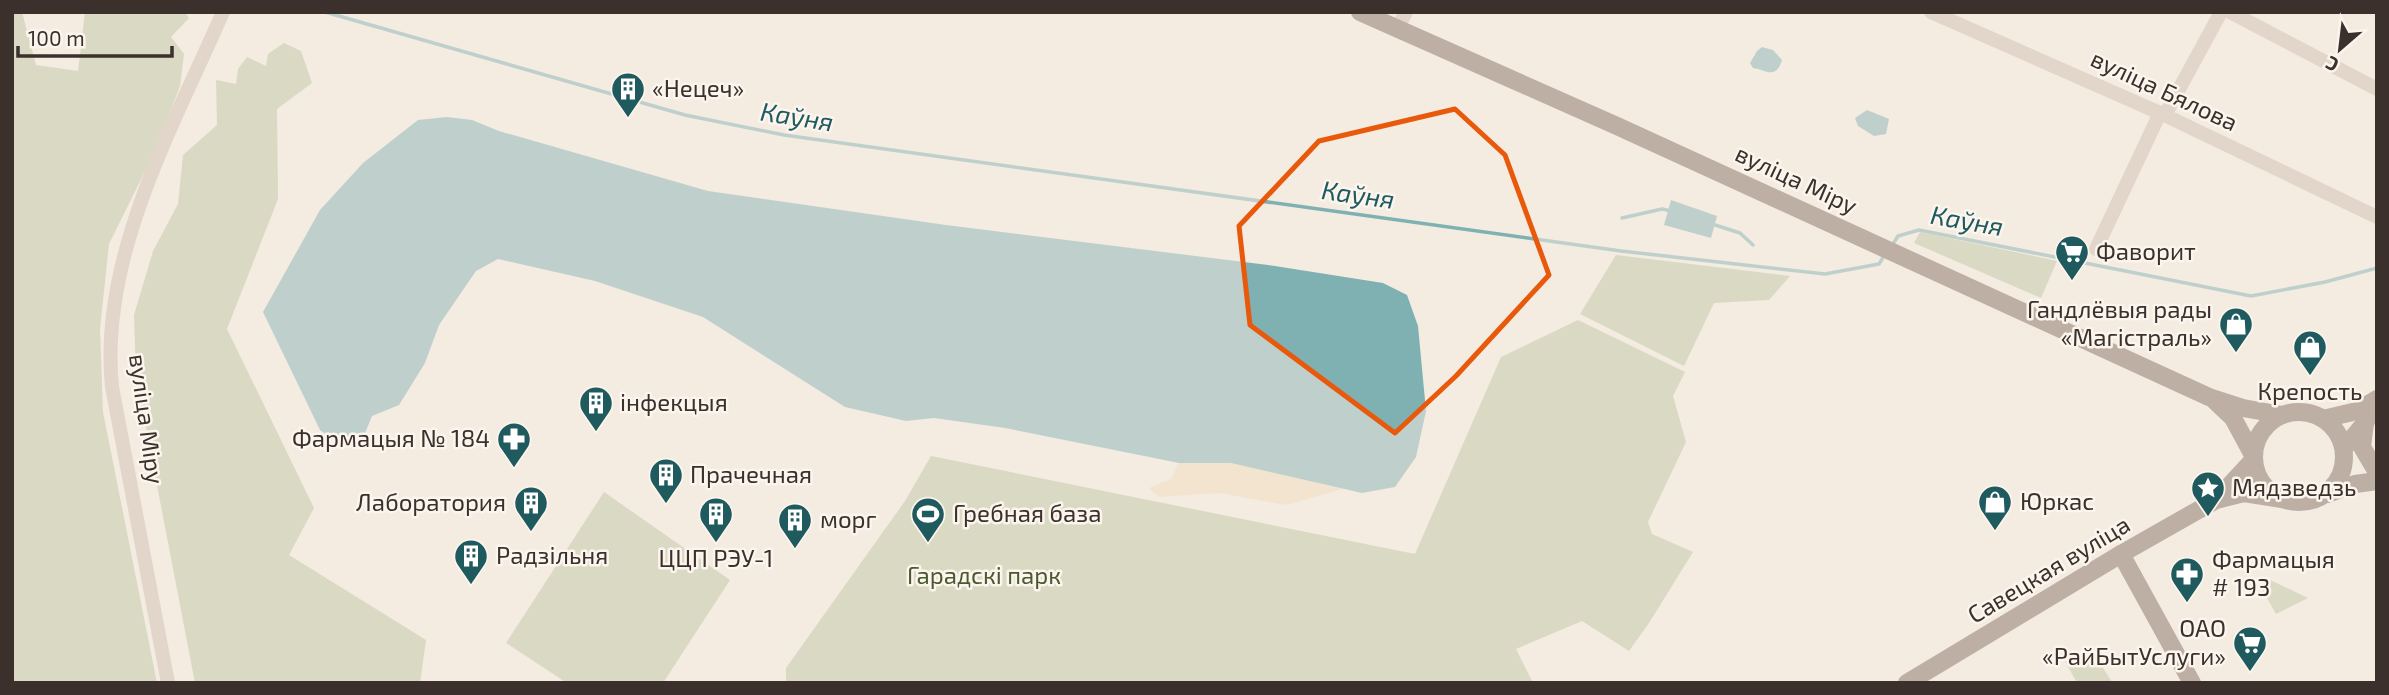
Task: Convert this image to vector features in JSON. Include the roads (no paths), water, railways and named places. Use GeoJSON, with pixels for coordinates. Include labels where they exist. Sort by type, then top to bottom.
{"type":"FeatureCollection","features":[{"type":"Feature","properties":{"kind":"main road","name":"вуліца Міру"},"geometry":{"type":"LineString","coordinates":[[1360,12],[1617,125],[2209,397],[2243,408],[2282,415]]}},
{"type":"Feature","properties":{"kind":"main road","name":"вуліца Міру"},"geometry":{"type":"LineString","coordinates":[[2209,397],[2232,418],[2254,458]]}},
{"type":"Feature","properties":{"kind":"main road"},"geometry":{"type":"LineString","coordinates":[[2323,419],[2357,411],[2377,401]]}},
{"type":"Feature","properties":{"kind":"main road"},"geometry":{"type":"LineString","coordinates":[[2323,495],[2338,480],[2344,451],[2365,423],[2377,401]]}},
{"type":"Feature","properties":{"kind":"main road"},"geometry":{"type":"LineString","coordinates":[[2306,412],[2323,419],[2338,434],[2344,451],[2376,473],[2355,484],[2303,502],[2282,499],[2265,486],[2254,458],[2262,432],[2269,424],[2282,415],[2306,412]]}},
{"type":"Feature","properties":{"kind":"main road"},"geometry":{"type":"LineString","coordinates":[[2365,423],[2362,447],[2376,473]]}},
{"type":"Feature","properties":{"kind":"main road","name":"Савецкая вуліца"},"geometry":{"type":"LineString","coordinates":[[2216,500],[2254,458]]}},
{"type":"Feature","properties":{"kind":"main road","name":"Савецкая вуліца"},"geometry":{"type":"LineString","coordinates":[[1908,683],[2216,500],[2244,493],[2282,499]]}},
{"type":"Feature","properties":{"kind":"main road"},"geometry":{"type":"LineString","coordinates":[[2122,554],[2192,683]]}},
{"type":"Feature","properties":{"kind":"street","name":"вуліца Міру"},"geometry":{"type":"LineString","coordinates":[[169,683],[112,387],[110,362],[113,309],[124,256],[140,203],[223,12]]}},
{"type":"Feature","properties":{"kind":"street"},"geometry":{"type":"LineString","coordinates":[[1397,29],[1406,12]]}},
{"type":"Feature","properties":{"kind":"street","name":"вуліца Бялова"},"geometry":{"type":"LineString","coordinates":[[1931,12],[1957,17],[2377,217]]}},
{"type":"Feature","properties":{"kind":"street"},"geometry":{"type":"LineString","coordinates":[[2096,249],[2163,114],[2221,12]]}},
{"type":"Feature","properties":{"kind":"street"},"geometry":{"type":"LineString","coordinates":[[2230,12],[2377,89]]}},
{"type":"Feature","properties":{"kind":"water"},"geometry":{"type":"Polygon","coordinates":[[[1762,47],[1773,50],[1782,60],[1774,72],[1753,68],[1750,63],[1762,47]]]}},
{"type":"Feature","properties":{"kind":"water"},"geometry":{"type":"Polygon","coordinates":[[[1867,110],[1889,119],[1886,134],[1874,136],[1858,126],[1855,118],[1867,110]]]}},
{"type":"Feature","properties":{"kind":"water"},"geometry":{"type":"Polygon","coordinates":[[[447,117],[472,120],[499,131],[708,191],[946,225],[1268,265],[1383,283],[1407,295],[1418,326],[1426,411],[1416,457],[1395,487],[1362,493],[1231,463],[1179,463],[1005,428],[934,418],[906,421],[845,407],[703,317],[595,281],[498,259],[476,271],[439,325],[425,363],[399,405],[372,416],[361,443],[340,445],[320,430],[263,312],[320,210],[363,163],[418,120],[447,117]]]}},
{"type":"Feature","properties":{"kind":"water"},"geometry":{"type":"Polygon","coordinates":[[[1671,200],[1717,216],[1711,238],[1664,225],[1671,200]]]}},
{"type":"Feature","properties":{"kind":"waterway","name":"Каўня"},"geometry":{"type":"LineString","coordinates":[[325,12],[685,115],[784,135],[1621,251],[1825,274],[1879,264],[1884,256]]}},
{"type":"Feature","properties":{"kind":"waterway"},"geometry":{"type":"LineString","coordinates":[[1622,218],[1662,209],[1671,211]]}},
{"type":"Feature","properties":{"kind":"waterway"},"geometry":{"type":"LineString","coordinates":[[1712,224],[1740,233],[1753,245]]}},
{"type":"Feature","properties":{"kind":"waterway","name":"Каўня"},"geometry":{"type":"LineString","coordinates":[[1893,244],[1898,236],[1919,230],[2251,296],[2325,282],[2377,268]]}},
{"type":"Feature","properties":{"kind":"place","name":"«Нецеч»"},"geometry":{"type":"Point","coordinates":[628,119]}},
{"type":"Feature","properties":{"kind":"place","name":"Фаворит"},"geometry":{"type":"Point","coordinates":[2072,282]}},
{"type":"Feature","properties":{"kind":"place","name":"Гандлёвыя рады «Магістраль»"},"geometry":{"type":"Point","coordinates":[2236,354]}},
{"type":"Feature","properties":{"kind":"place","name":"Крепость"},"geometry":{"type":"Point","coordinates":[2310,377]}},
{"type":"Feature","properties":{"kind":"place","name":"інфекцыя"},"geometry":{"type":"Point","coordinates":[596,433]}},
{"type":"Feature","properties":{"kind":"place","name":"Фармацыя № 184"},"geometry":{"type":"Point","coordinates":[514,469]}},
{"type":"Feature","properties":{"kind":"place","name":"Прачечная"},"geometry":{"type":"Point","coordinates":[666,505]}},
{"type":"Feature","properties":{"kind":"place","name":"Мядзведзь"},"geometry":{"type":"Point","coordinates":[2208,518]}},
{"type":"Feature","properties":{"kind":"place","name":"Юркас"},"geometry":{"type":"Point","coordinates":[1995,532]}},
{"type":"Feature","properties":{"kind":"place","name":"Лаборатория"},"geometry":{"type":"Point","coordinates":[531,533]}},
{"type":"Feature","properties":{"kind":"place","name":"ЦЦП РЭУ-1"},"geometry":{"type":"Point","coordinates":[716,544]}},
{"type":"Feature","properties":{"kind":"place","name":"Гребная база"},"geometry":{"type":"Point","coordinates":[928,544]}},
{"type":"Feature","properties":{"kind":"place","name":"морг"},"geometry":{"type":"Point","coordinates":[795,550]}},
{"type":"Feature","properties":{"kind":"place","name":"Радзільня"},"geometry":{"type":"Point","coordinates":[471,586]}},
{"type":"Feature","properties":{"kind":"place","name":"Фармацыя # 193"},"geometry":{"type":"Point","coordinates":[2187,604]}},
{"type":"Feature","properties":{"kind":"place","name":"ОАО «РайБытУслуги»"},"geometry":{"type":"Point","coordinates":[2250,673]}},
{"type":"Feature","properties":{"kind":"park label","name":"Гарадскі парк"},"geometry":{"type":"Point","coordinates":[984,576]}}]}
